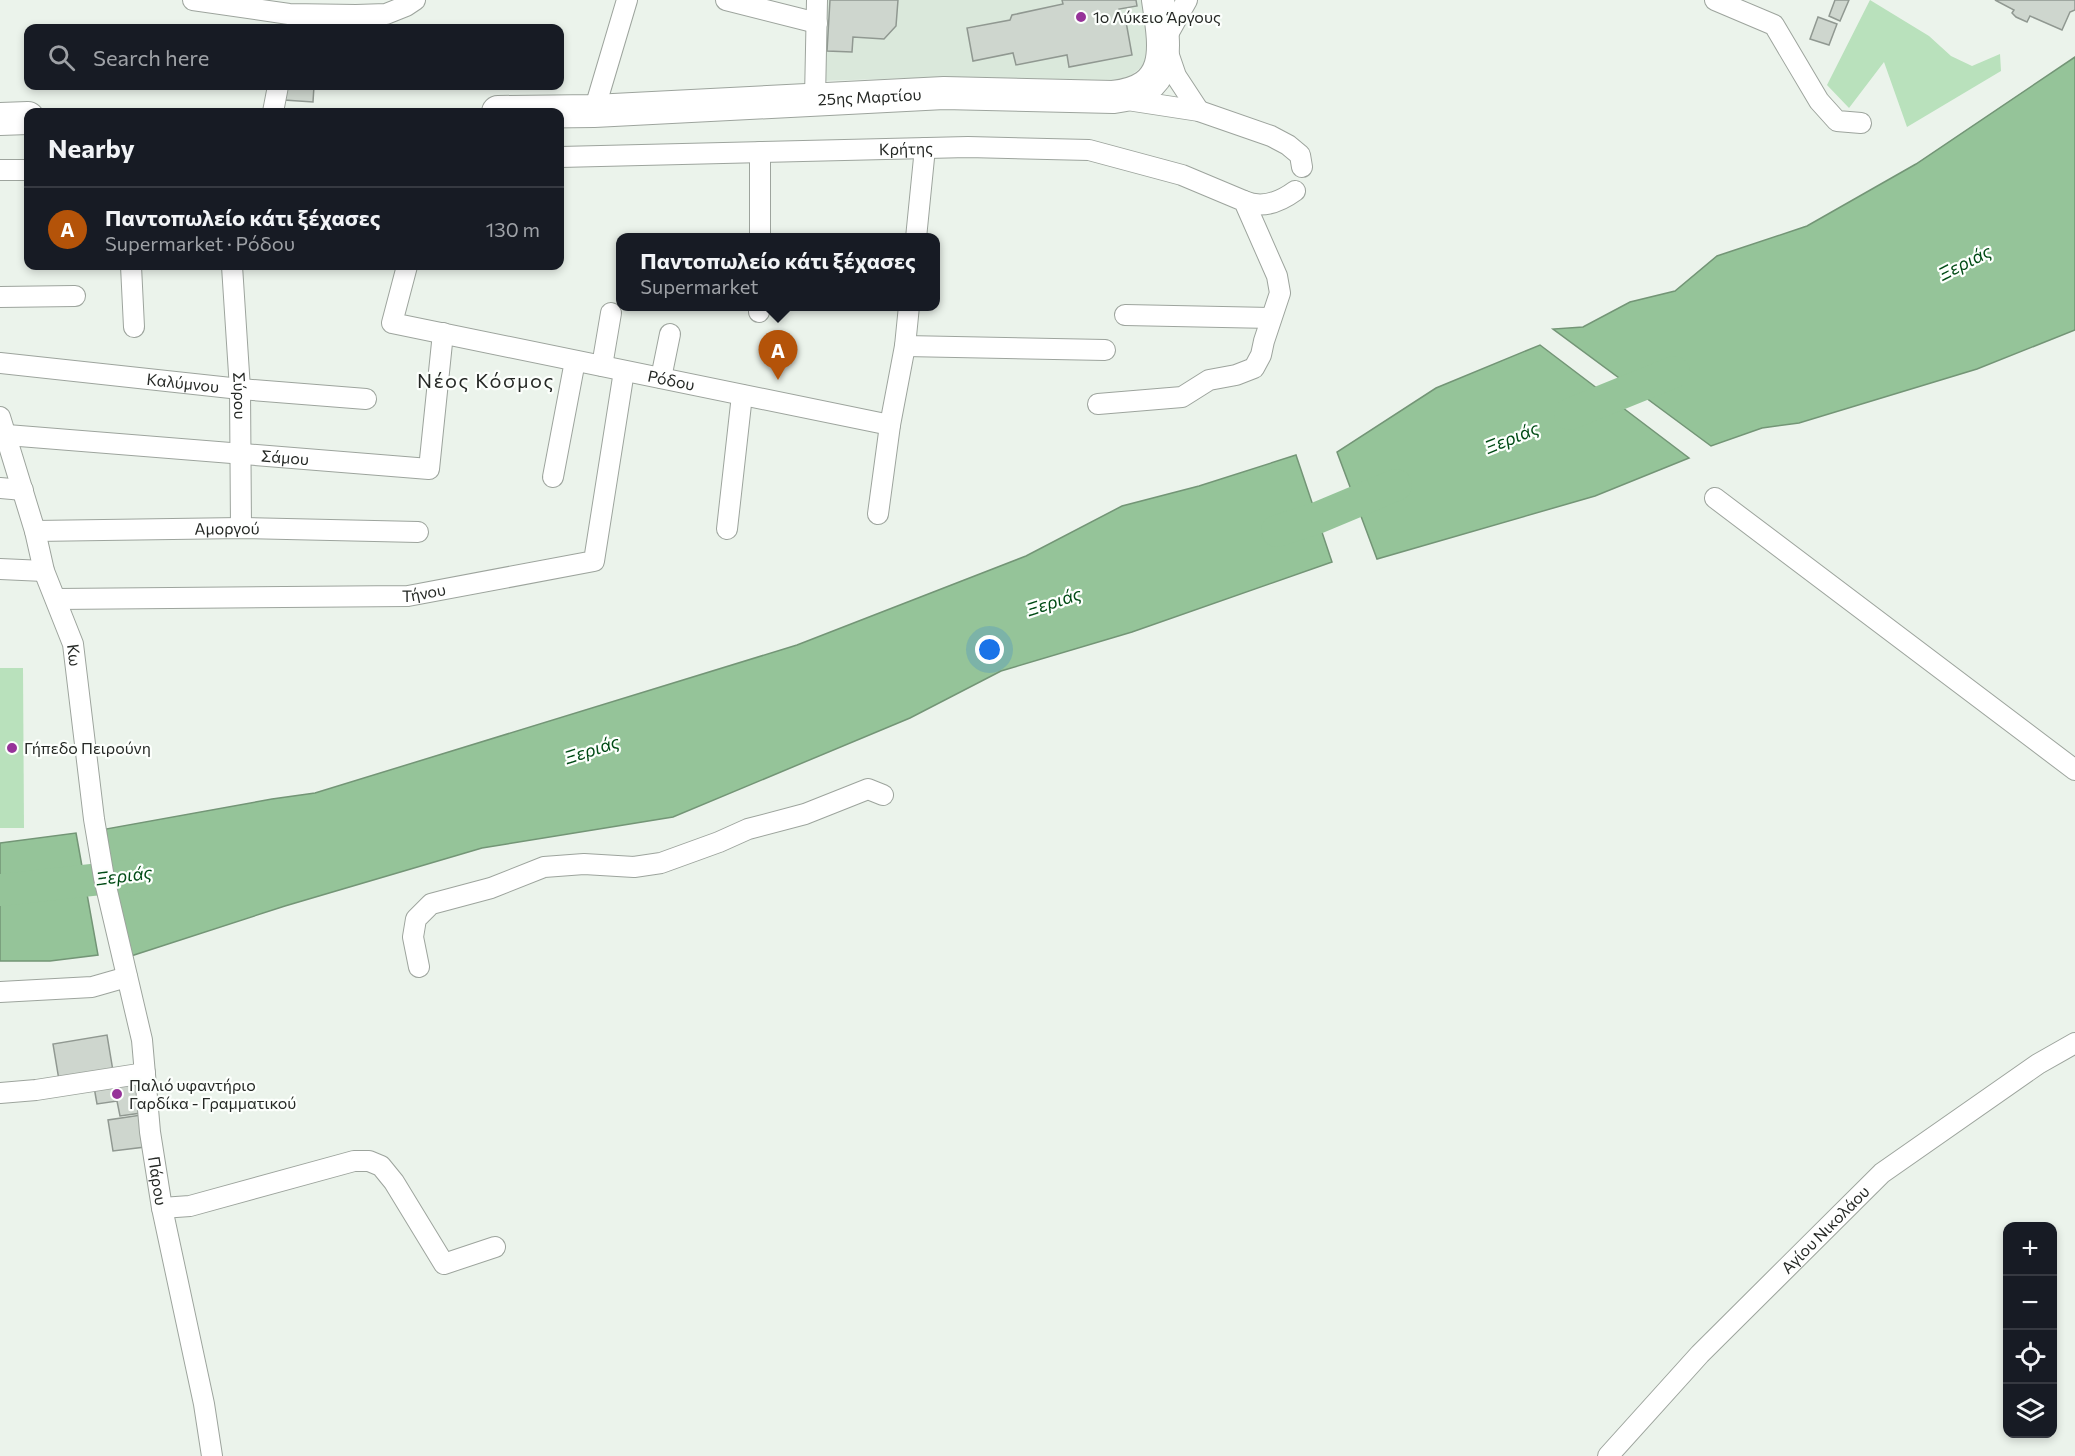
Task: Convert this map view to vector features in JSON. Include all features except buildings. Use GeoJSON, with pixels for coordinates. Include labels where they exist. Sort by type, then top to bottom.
{"type":"FeatureCollection","features":[{"type":"Feature","properties":{"kind":"main road","name":"25ης Μαρτίου"},"geometry":{"type":"LineString","coordinates":[[564,111],[944,93],[1113,97],[1131,94],[1146,87],[1156,75],[1163,60],[1164,41],[1158,0]]}},
{"type":"Feature","properties":{"kind":"main road"},"geometry":{"type":"LineString","coordinates":[[0,118],[24,118]]}},
{"type":"Feature","properties":{"kind":"street"},"geometry":{"type":"LineString","coordinates":[[193,0],[289,14],[356,15],[386,14],[415,0]]}},
{"type":"Feature","properties":{"kind":"street"},"geometry":{"type":"LineString","coordinates":[[594,111],[627,0]]}},
{"type":"Feature","properties":{"kind":"street"},"geometry":{"type":"LineString","coordinates":[[726,0],[817,23]]}},
{"type":"Feature","properties":{"kind":"street"},"geometry":{"type":"LineString","coordinates":[[815,98],[817,0]]}},
{"type":"Feature","properties":{"kind":"street"},"geometry":{"type":"LineString","coordinates":[[1188,0],[1164,41],[1176,76],[1198,111]]}},
{"type":"Feature","properties":{"kind":"street"},"geometry":{"type":"LineString","coordinates":[[1715,0],[1774,25],[1819,101],[1837,122],[1861,123]]}},
{"type":"Feature","properties":{"kind":"street"},"geometry":{"type":"LineString","coordinates":[[274,108],[277,90]]}},
{"type":"Feature","properties":{"kind":"street"},"geometry":{"type":"LineString","coordinates":[[1113,97],[1198,111],[1271,136],[1300,155],[1302,167]]}},
{"type":"Feature","properties":{"kind":"street"},"geometry":{"type":"LineString","coordinates":[[916,233],[925,148]]}},
{"type":"Feature","properties":{"kind":"street","name":"Κρήτης"},"geometry":{"type":"LineString","coordinates":[[564,157],[925,148],[1089,150],[1182,175],[1253,205],[1268,204],[1284,199],[1295,191]]}},
{"type":"Feature","properties":{"kind":"street"},"geometry":{"type":"LineString","coordinates":[[760,152],[760,233]]}},
{"type":"Feature","properties":{"kind":"street"},"geometry":{"type":"LineString","coordinates":[[0,170],[24,170]]}},
{"type":"Feature","properties":{"kind":"street"},"geometry":{"type":"LineString","coordinates":[[1098,404],[1182,397],[1209,380],[1236,375],[1254,368],[1261,355],[1280,292],[1277,276],[1245,201]]}},
{"type":"Feature","properties":{"kind":"street"},"geometry":{"type":"LineString","coordinates":[[131,270],[134,327]]}},
{"type":"Feature","properties":{"kind":"street","name":"Σύρου"},"geometry":{"type":"LineString","coordinates":[[232,270],[240,389],[241,528]]}},
{"type":"Feature","properties":{"kind":"street","name":"Ρόδου"},"geometry":{"type":"LineString","coordinates":[[406,270],[392,323],[890,425]]}},
{"type":"Feature","properties":{"kind":"street"},"geometry":{"type":"LineString","coordinates":[[0,297],[75,296]]}},
{"type":"Feature","properties":{"kind":"street"},"geometry":{"type":"LineString","coordinates":[[878,514],[908,311]]}},
{"type":"Feature","properties":{"kind":"street"},"geometry":{"type":"LineString","coordinates":[[602,366],[611,313]]}},
{"type":"Feature","properties":{"kind":"street"},"geometry":{"type":"LineString","coordinates":[[1125,315],[1271,318]]}},
{"type":"Feature","properties":{"kind":"street","name":"Σάμου"},"geometry":{"type":"LineString","coordinates":[[7,435],[429,469],[443,333]]}},
{"type":"Feature","properties":{"kind":"street"},"geometry":{"type":"LineString","coordinates":[[661,378],[670,334]]}},
{"type":"Feature","properties":{"kind":"street"},"geometry":{"type":"LineString","coordinates":[[905,346],[1105,350]]}},
{"type":"Feature","properties":{"kind":"street"},"geometry":{"type":"LineString","coordinates":[[553,477],[575,361]]}},
{"type":"Feature","properties":{"kind":"street","name":"Καλύμνου"},"geometry":{"type":"LineString","coordinates":[[0,363],[240,389],[366,399]]}},
{"type":"Feature","properties":{"kind":"street","name":"Τήνου"},"geometry":{"type":"LineString","coordinates":[[56,598],[408,596],[594,561],[624,371]]}},
{"type":"Feature","properties":{"kind":"street"},"geometry":{"type":"LineString","coordinates":[[727,529],[742,395]]}},
{"type":"Feature","properties":{"kind":"street","name":"Κω"},"geometry":{"type":"LineString","coordinates":[[0,417],[35,531],[44,571],[73,644],[94,819],[109,905]]}},
{"type":"Feature","properties":{"kind":"street"},"geometry":{"type":"LineString","coordinates":[[0,488],[23,490]]}},
{"type":"Feature","properties":{"kind":"street"},"geometry":{"type":"LineString","coordinates":[[1714,498],[2075,770]]}},
{"type":"Feature","properties":{"kind":"street","name":"Αμοργού"},"geometry":{"type":"LineString","coordinates":[[35,531],[241,528],[418,532]]}},
{"type":"Feature","properties":{"kind":"street"},"geometry":{"type":"LineString","coordinates":[[0,569],[44,571]]}},
{"type":"Feature","properties":{"kind":"street"},"geometry":{"type":"LineString","coordinates":[[419,967],[413,938],[416,919],[431,904],[491,888],[544,867],[584,864],[633,867],[661,863],[710,846],[748,829],[805,814],[868,789],[883,795]]}},
{"type":"Feature","properties":{"kind":"street","name":"Πάρου"},"geometry":{"type":"LineString","coordinates":[[109,905],[142,1040],[150,1132],[162,1208],[204,1404],[212,1456]]}},
{"type":"Feature","properties":{"kind":"street"},"geometry":{"type":"LineString","coordinates":[[0,992],[92,987],[127,977]]}},
{"type":"Feature","properties":{"kind":"street","name":"Αγίου Νικολάου"},"geometry":{"type":"LineString","coordinates":[[1608,1456],[1700,1354],[1882,1173],[2038,1064],[2075,1042]]}},
{"type":"Feature","properties":{"kind":"street"},"geometry":{"type":"LineString","coordinates":[[0,1093],[36,1090],[145,1073]]}},
{"type":"Feature","properties":{"kind":"street"},"geometry":{"type":"LineString","coordinates":[[162,1208],[190,1206],[354,1161],[369,1161],[381,1166],[394,1182],[444,1264],[495,1247]]}},
{"type":"Feature","properties":{"kind":"shaded area"},"geometry":{"type":"Polygon","coordinates":[[[823,0],[1144,0],[1149,44],[1145,64],[1129,77],[1113,80],[947,77],[819,81],[823,0]]]}},
{"type":"Feature","properties":{"kind":"shaded area"},"geometry":{"type":"Polygon","coordinates":[[[1870,0],[1929,36],[1951,56],[1972,66],[2000,54],[2001,71],[1907,127],[1884,62],[1849,108],[1827,85],[1870,0]]]}},
{"type":"Feature","properties":{"kind":"shaded area","name":"Γήπεδο Πειρούνη"},"geometry":{"type":"Polygon","coordinates":[[[0,668],[23,668],[24,828],[0,828],[0,668]]]}},
{"type":"Feature","properties":{"kind":"water"},"geometry":{"type":"Polygon","coordinates":[[[2075,57],[2075,330],[1977,369],[1799,423],[1762,428],[1711,446],[1553,329],[1583,327],[1630,302],[1675,291],[1717,256],[1807,226],[1916,164],[2075,57]]]}},
{"type":"Feature","properties":{"kind":"water"},"geometry":{"type":"Polygon","coordinates":[[[1540,345],[1689,458],[1595,496],[1377,559],[1337,452],[1436,388],[1540,345]]]}},
{"type":"Feature","properties":{"kind":"water"},"geometry":{"type":"Polygon","coordinates":[[[1296,455],[1332,562],[1132,632],[1001,671],[910,718],[673,817],[482,848],[285,906],[131,956],[117,913],[106,829],[315,793],[797,645],[1026,556],[1122,506],[1199,486],[1296,455]]]}},
{"type":"Feature","properties":{"kind":"water"},"geometry":{"type":"Polygon","coordinates":[[[76,833],[98,955],[50,961],[0,961],[0,843],[76,833]]]}},
{"type":"Feature","properties":{"kind":"waterway","name":"Ξεριάς"},"geometry":{"type":"LineString","coordinates":[[1570,414],[1674,372]]}},
{"type":"Feature","properties":{"kind":"waterway","name":"Ξεριάς"},"geometry":{"type":"LineString","coordinates":[[1277,531],[1317,518],[1396,485]]}},
{"type":"Feature","properties":{"kind":"waterway","name":"Ξεριάς"},"geometry":{"type":"LineString","coordinates":[[0,890],[137,875]]}},
{"type":"Feature","properties":{"kind":"place","name":"1ο Λύκειο Άργους"},"geometry":{"type":"Point","coordinates":[1081,17]}},
{"type":"Feature","properties":{"kind":"place","name":"Παντοπωλείο κάτι ξέχασες"},"geometry":{"type":"Point","coordinates":[778,380]}},
{"type":"Feature","properties":{"kind":"place","name":"Γήπεδο Πειρούνη"},"geometry":{"type":"Point","coordinates":[12,748]}},
{"type":"Feature","properties":{"kind":"place","name":"Παλιό υφαντήριο Γαρδίκα - Γραμματικού"},"geometry":{"type":"Point","coordinates":[117,1094]}},
{"type":"Feature","properties":{"kind":"district","name":"Νέος Κόσμος"},"geometry":{"type":"Point","coordinates":[486,381]}}]}
